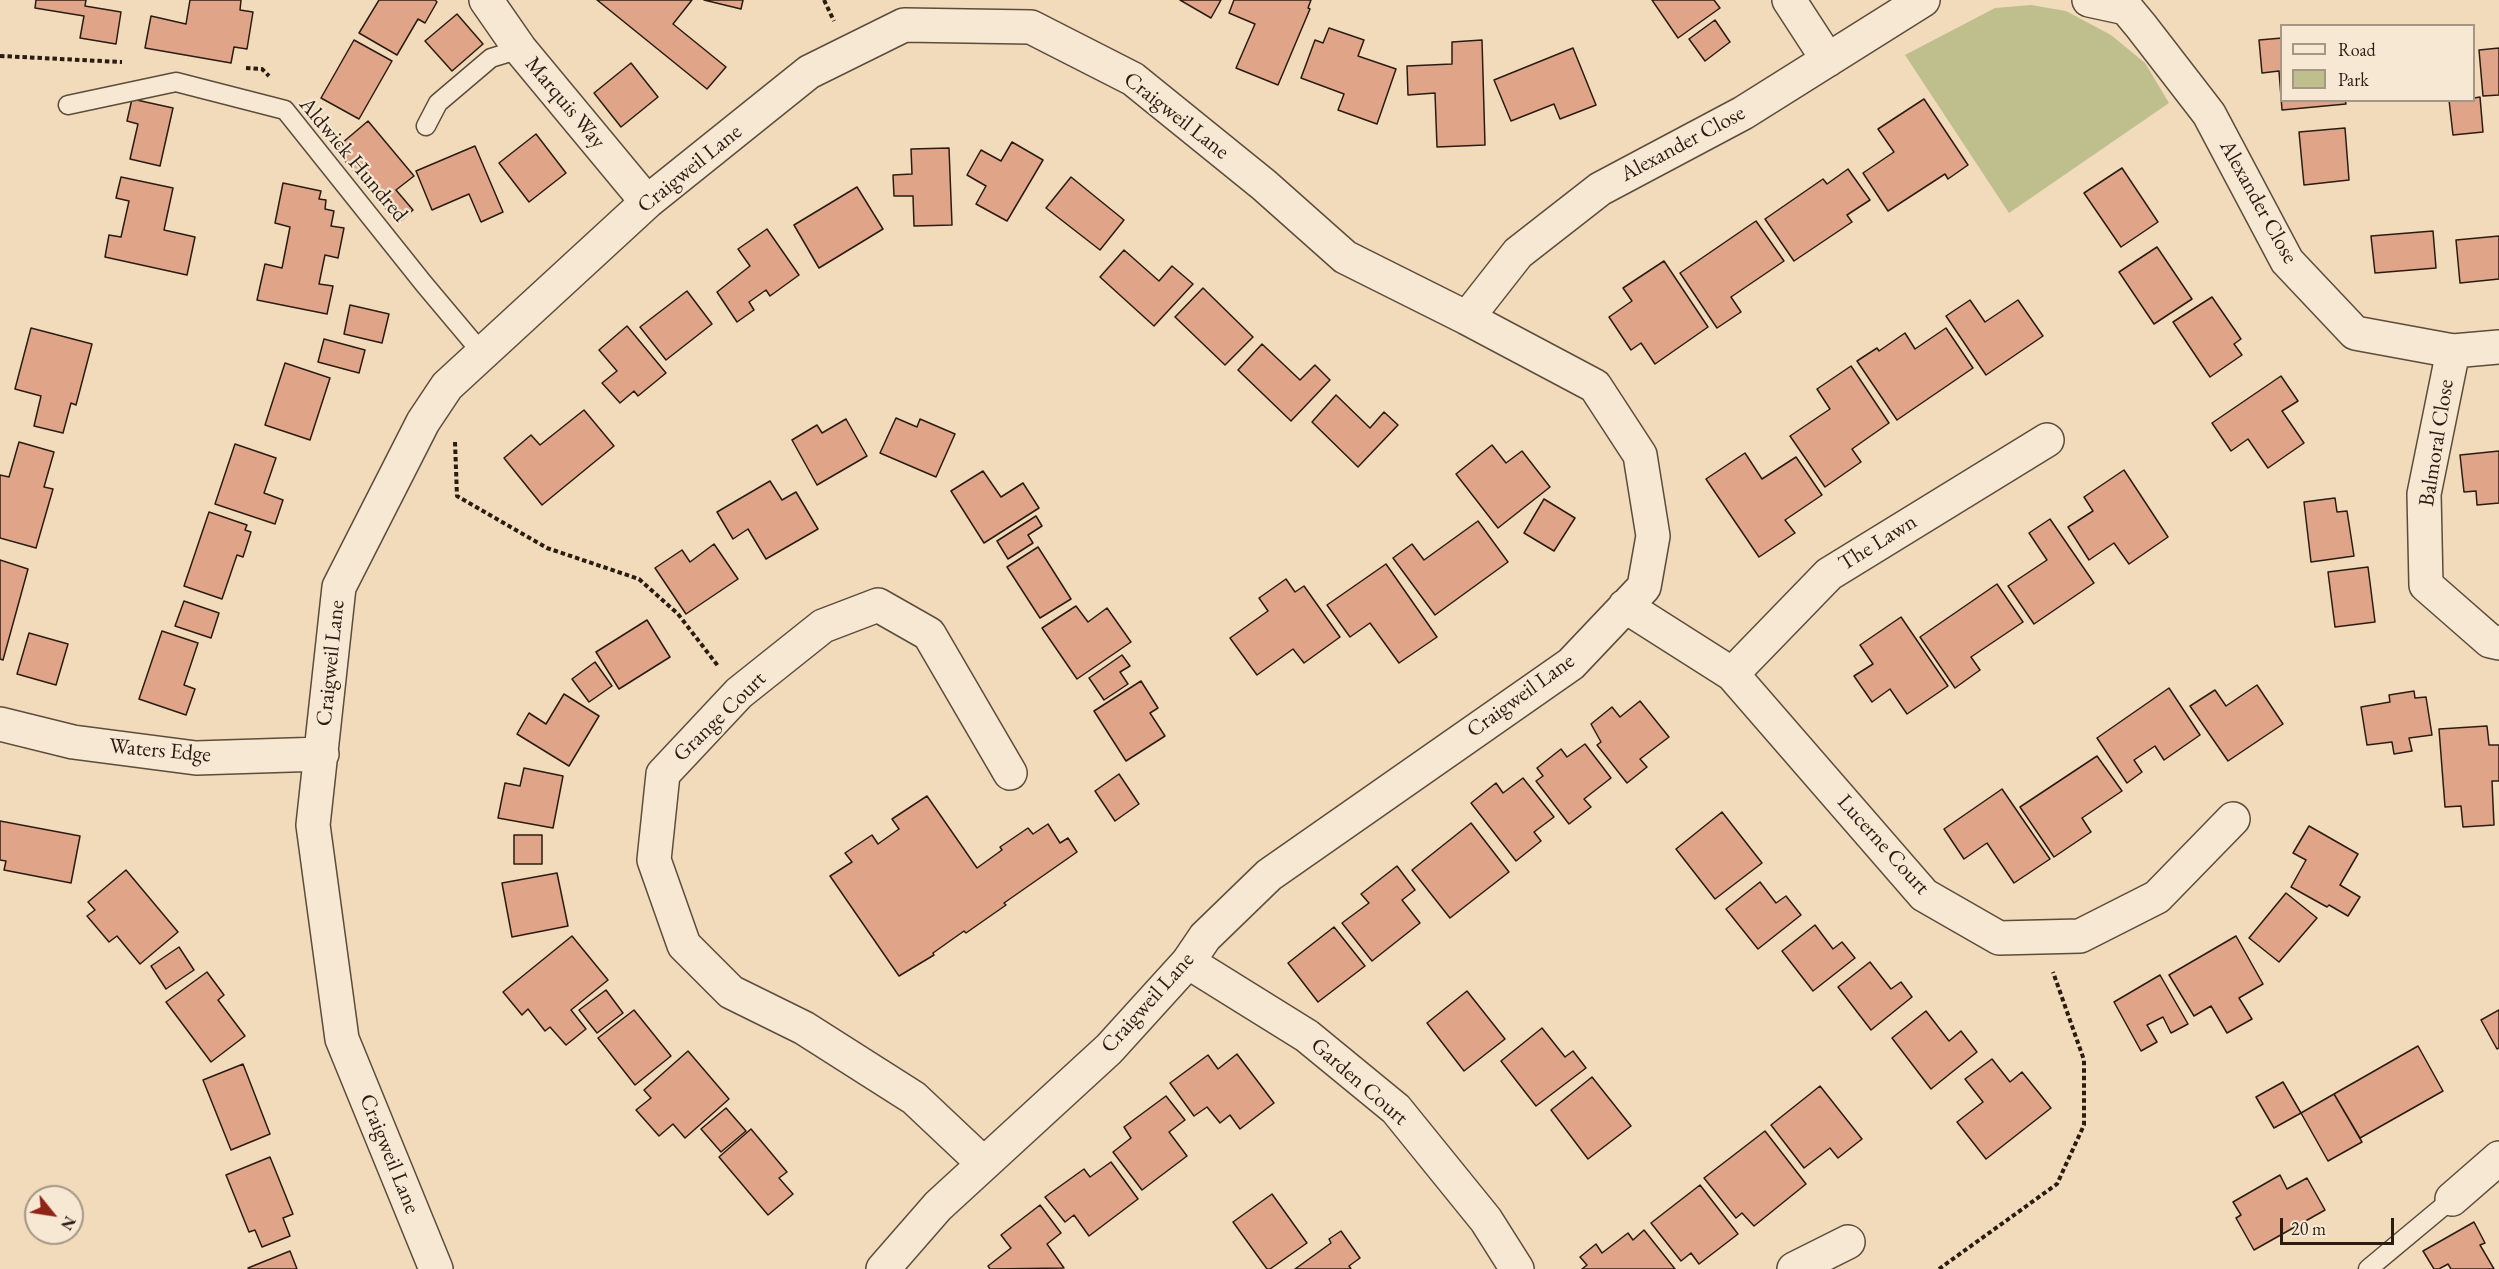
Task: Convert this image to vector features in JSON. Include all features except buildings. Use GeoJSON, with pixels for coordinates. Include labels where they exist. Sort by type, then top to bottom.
{"type":"FeatureCollection","features":[{"type":"Feature","properties":{"kind":"street","name":"Marquis Way"},"geometry":{"type":"LineString","coordinates":[[486,0],[520,49],[647,202]]}},
{"type":"Feature","properties":{"kind":"street"},"geometry":{"type":"LineString","coordinates":[[1789,0],[1828,60]]}},
{"type":"Feature","properties":{"kind":"street","name":"Alexander Close"},"geometry":{"type":"LineString","coordinates":[[1467,318],[1518,253],[1600,189],[1743,113],[1923,0]]}},
{"type":"Feature","properties":{"kind":"street","name":"Alexander Close"},"geometry":{"type":"LineString","coordinates":[[2089,0],[2126,8],[2209,114],[2287,261],[2355,333],[2453,351],[2499,347]]}},
{"type":"Feature","properties":{"kind":"street","name":"Craigweil Lane"},"geometry":{"type":"LineString","coordinates":[[436,1269],[342,1039],[314,825],[339,587],[423,422],[447,386],[647,202],[809,72],[904,25],[1031,27],[1132,79],[1264,185],[1345,257],[1595,386],[1640,455],[1653,536],[1644,587],[1571,664],[1269,875],[1205,938],[1188,962],[1109,1049],[938,1206],[883,1269]]}},
{"type":"Feature","properties":{"kind":"street","name":"Balmoral Close"},"geometry":{"type":"LineString","coordinates":[[2453,351],[2424,494],[2426,585],[2490,641],[2499,643]]}},
{"type":"Feature","properties":{"kind":"street","name":"The Lawn"},"geometry":{"type":"LineString","coordinates":[[1732,675],[1829,574],[2047,440]]}},
{"type":"Feature","properties":{"kind":"street","name":"Grange Court"},"geometry":{"type":"LineString","coordinates":[[984,1164],[914,1098],[804,1028],[731,992],[684,945],[654,860],[663,774],[739,693],[823,626],[878,604],[929,634],[1010,773]]}},
{"type":"Feature","properties":{"kind":"street","name":"Lucerne Court"},"geometry":{"type":"LineString","coordinates":[[1625,606],[1732,675],[1924,895],[1999,938],[2080,936],[2157,897],[2233,819]]}},
{"type":"Feature","properties":{"kind":"street","name":"Waters Edge"},"geometry":{"type":"LineString","coordinates":[[0,724],[73,742],[196,758],[322,754]]}},
{"type":"Feature","properties":{"kind":"street","name":"Garden Court"},"geometry":{"type":"LineString","coordinates":[[1188,962],[1307,1036],[1396,1109],[1486,1220],[1517,1269]]}},
{"type":"Feature","properties":{"kind":"street"},"geometry":{"type":"LineString","coordinates":[[2452,1199],[2499,1158]]}},
{"type":"Feature","properties":{"kind":"street"},"geometry":{"type":"LineString","coordinates":[[1794,1269],[1848,1242]]}},
{"type":"Feature","properties":{"kind":"lane"},"geometry":{"type":"LineString","coordinates":[[426,126],[438,103],[491,58],[520,49]]}},
{"type":"Feature","properties":{"kind":"lane","name":"Aldwick Hundred"},"geometry":{"type":"LineString","coordinates":[[68,105],[176,82],[285,110],[482,353]]}},
{"type":"Feature","properties":{"kind":"lane"},"geometry":{"type":"LineString","coordinates":[[2368,1269],[2452,1199]]}},
{"type":"Feature","properties":{"kind":"path"},"geometry":{"type":"LineString","coordinates":[[423,422],[455,439],[456,496],[547,548],[639,579],[678,614],[739,693]]}},
{"type":"Feature","properties":{"kind":"path"},"geometry":{"type":"LineString","coordinates":[[1939,1269],[2057,1184],[2084,1125],[2084,1060],[2041,937]]}},
{"type":"Feature","properties":{"kind":"green space"},"geometry":{"type":"Polygon","coordinates":[[[2031,5],[2066,11],[2111,35],[2145,63],[2169,103],[2009,213],[1905,55],[1995,8],[2031,5]]]}}]}
